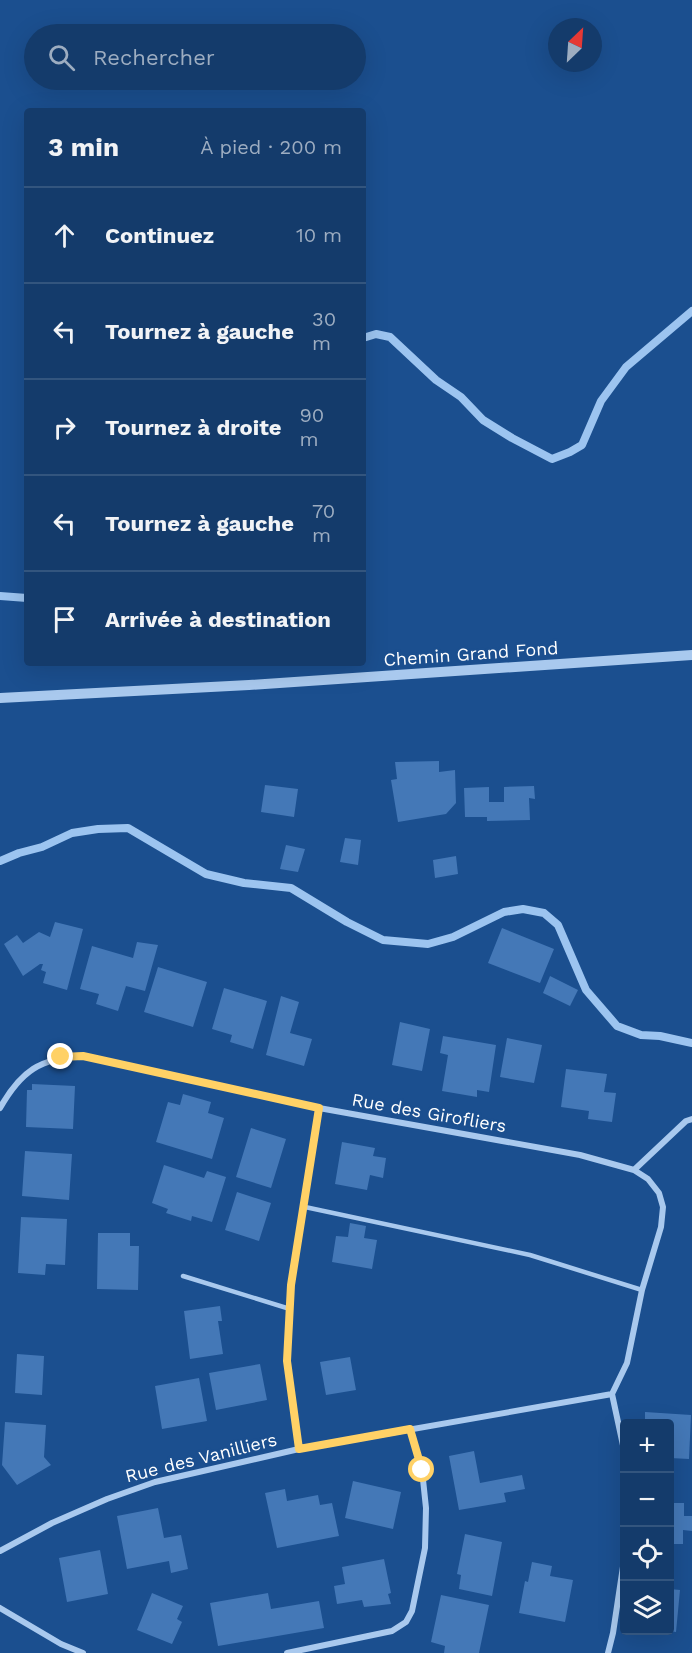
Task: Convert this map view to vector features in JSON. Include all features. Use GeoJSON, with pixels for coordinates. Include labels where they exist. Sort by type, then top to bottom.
{"type":"FeatureCollection","features":[{"type":"Feature","properties":{"kind":"street","name":"Chemin Grand Fond"},"geometry":{"type":"LineString","coordinates":[[0,698],[249,686],[692,655]]}},
{"type":"Feature","properties":{"kind":"street","name":"Rue des Girofliers"},"geometry":{"type":"LineString","coordinates":[[0,1108],[22,1076],[39,1065],[61,1057],[83,1056],[319,1108],[580,1155],[634,1170],[648,1179],[659,1193],[663,1207],[661,1227],[642,1290],[627,1363],[612,1394]]}},
{"type":"Feature","properties":{"kind":"street"},"geometry":{"type":"LineString","coordinates":[[299,1449],[287,1361],[291,1285],[319,1108]]}},
{"type":"Feature","properties":{"kind":"street"},"geometry":{"type":"LineString","coordinates":[[634,1170],[692,1119]]}},
{"type":"Feature","properties":{"kind":"street"},"geometry":{"type":"LineString","coordinates":[[612,1394],[620,1431]]}},
{"type":"Feature","properties":{"kind":"street","name":"Rue des Vanilliers"},"geometry":{"type":"LineString","coordinates":[[0,1551],[52,1523],[107,1499],[155,1482],[299,1449],[612,1394]]}},
{"type":"Feature","properties":{"kind":"street"},"geometry":{"type":"LineString","coordinates":[[287,1653],[392,1631],[409,1617],[425,1548],[426,1508],[422,1470],[410,1429]]}},
{"type":"Feature","properties":{"kind":"street"},"geometry":{"type":"LineString","coordinates":[[608,1653],[621,1581]]}},
{"type":"Feature","properties":{"kind":"street"},"geometry":{"type":"LineString","coordinates":[[0,1608],[61,1644],[83,1653]]}},
{"type":"Feature","properties":{"kind":"street"},"geometry":{"type":"LineString","coordinates":[[57,1653],[61,1644]]}},
{"type":"Feature","properties":{"kind":"lane"},"geometry":{"type":"LineString","coordinates":[[305,1207],[530,1255],[642,1290]]}},
{"type":"Feature","properties":{"kind":"lane"},"geometry":{"type":"LineString","coordinates":[[183,1276],[290,1309]]}},
{"type":"Feature","properties":{"kind":"building"},"geometry":{"type":"Polygon","coordinates":[[[439,761],[439,772],[455,770],[456,803],[446,814],[398,822],[391,780],[397,779],[395,762],[439,761]]]}},
{"type":"Feature","properties":{"kind":"building"},"geometry":{"type":"Polygon","coordinates":[[[265,785],[298,789],[294,817],[261,812],[265,785]]]}},
{"type":"Feature","properties":{"kind":"building"},"geometry":{"type":"Polygon","coordinates":[[[534,786],[535,799],[529,798],[530,820],[487,821],[487,817],[465,817],[464,788],[489,787],[489,802],[504,802],[504,787],[534,786]]]}},
{"type":"Feature","properties":{"kind":"building"},"geometry":{"type":"Polygon","coordinates":[[[345,838],[361,840],[358,865],[340,862],[345,838]]]}},
{"type":"Feature","properties":{"kind":"building"},"geometry":{"type":"Polygon","coordinates":[[[286,845],[305,849],[298,872],[280,869],[286,845]]]}},
{"type":"Feature","properties":{"kind":"building"},"geometry":{"type":"Polygon","coordinates":[[[456,856],[458,874],[435,878],[433,860],[456,856]]]}},
{"type":"Feature","properties":{"kind":"building"},"geometry":{"type":"Polygon","coordinates":[[[55,922],[83,929],[67,990],[43,983],[46,972],[41,970],[43,964],[23,976],[4,944],[17,935],[23,943],[39,932],[50,937],[55,922]]]}},
{"type":"Feature","properties":{"kind":"building"},"geometry":{"type":"Polygon","coordinates":[[[502,928],[554,949],[540,983],[488,963],[502,928]]]}},
{"type":"Feature","properties":{"kind":"building"},"geometry":{"type":"Polygon","coordinates":[[[137,942],[158,945],[145,991],[126,986],[118,1011],[96,1004],[99,994],[80,989],[92,946],[133,958],[137,942]]]}},
{"type":"Feature","properties":{"kind":"building"},"geometry":{"type":"Polygon","coordinates":[[[158,967],[207,982],[193,1027],[144,1012],[158,967]]]}},
{"type":"Feature","properties":{"kind":"building"},"geometry":{"type":"Polygon","coordinates":[[[550,976],[578,990],[570,1006],[543,993],[550,976]]]}},
{"type":"Feature","properties":{"kind":"building"},"geometry":{"type":"Polygon","coordinates":[[[224,988],[267,1001],[253,1049],[230,1042],[232,1035],[212,1029],[224,988]]]}},
{"type":"Feature","properties":{"kind":"building"},"geometry":{"type":"Polygon","coordinates":[[[281,996],[299,1002],[290,1033],[312,1039],[304,1066],[266,1055],[281,996]]]}},
{"type":"Feature","properties":{"kind":"building"},"geometry":{"type":"Polygon","coordinates":[[[400,1022],[430,1029],[422,1071],[392,1065],[400,1022]]]}},
{"type":"Feature","properties":{"kind":"building"},"geometry":{"type":"Polygon","coordinates":[[[443,1036],[496,1045],[489,1092],[477,1090],[477,1097],[442,1091],[448,1055],[440,1053],[443,1036]]]}},
{"type":"Feature","properties":{"kind":"building"},"geometry":{"type":"Polygon","coordinates":[[[507,1038],[542,1045],[534,1083],[500,1077],[507,1038]]]}},
{"type":"Feature","properties":{"kind":"building"},"geometry":{"type":"Polygon","coordinates":[[[566,1069],[607,1074],[604,1092],[616,1093],[612,1122],[588,1119],[589,1111],[561,1107],[566,1069]]]}},
{"type":"Feature","properties":{"kind":"building"},"geometry":{"type":"Polygon","coordinates":[[[32,1084],[75,1086],[73,1129],[26,1127],[27,1090],[32,1090],[32,1084]]]}},
{"type":"Feature","properties":{"kind":"building"},"geometry":{"type":"Polygon","coordinates":[[[183,1094],[211,1102],[208,1113],[224,1118],[212,1159],[156,1142],[168,1102],[180,1105],[183,1094]]]}},
{"type":"Feature","properties":{"kind":"building"},"geometry":{"type":"Polygon","coordinates":[[[251,1128],[286,1139],[271,1188],[236,1177],[251,1128]]]}},
{"type":"Feature","properties":{"kind":"building"},"geometry":{"type":"Polygon","coordinates":[[[342,1142],[375,1148],[373,1156],[386,1158],[383,1178],[370,1175],[367,1190],[335,1184],[342,1142]]]}},
{"type":"Feature","properties":{"kind":"building"},"geometry":{"type":"Polygon","coordinates":[[[25,1151],[72,1154],[69,1200],[22,1196],[25,1151]]]}},
{"type":"Feature","properties":{"kind":"building"},"geometry":{"type":"Polygon","coordinates":[[[164,1165],[204,1178],[207,1171],[226,1177],[212,1222],[192,1216],[191,1221],[166,1213],[168,1209],[152,1203],[164,1165]]]}},
{"type":"Feature","properties":{"kind":"building"},"geometry":{"type":"Polygon","coordinates":[[[237,1192],[271,1203],[259,1241],[225,1230],[237,1192]]]}},
{"type":"Feature","properties":{"kind":"building"},"geometry":{"type":"Polygon","coordinates":[[[21,1217],[67,1219],[65,1265],[46,1264],[45,1275],[18,1273],[21,1217]]]}},
{"type":"Feature","properties":{"kind":"building"},"geometry":{"type":"Polygon","coordinates":[[[350,1223],[366,1226],[364,1238],[377,1240],[372,1269],[332,1262],[336,1236],[348,1237],[350,1223]]]}},
{"type":"Feature","properties":{"kind":"building"},"geometry":{"type":"Polygon","coordinates":[[[98,1233],[130,1233],[130,1246],[139,1246],[138,1290],[97,1289],[98,1233]]]}},
{"type":"Feature","properties":{"kind":"building"},"geometry":{"type":"Polygon","coordinates":[[[220,1306],[222,1321],[218,1321],[223,1354],[190,1359],[184,1311],[220,1306]]]}},
{"type":"Feature","properties":{"kind":"building"},"geometry":{"type":"Polygon","coordinates":[[[17,1354],[44,1356],[42,1395],[15,1393],[17,1354]]]}},
{"type":"Feature","properties":{"kind":"building"},"geometry":{"type":"Polygon","coordinates":[[[350,1357],[356,1390],[326,1395],[320,1362],[350,1357]]]}},
{"type":"Feature","properties":{"kind":"building"},"geometry":{"type":"Polygon","coordinates":[[[260,1364],[267,1400],[216,1410],[209,1373],[260,1364]]]}},
{"type":"Feature","properties":{"kind":"building"},"geometry":{"type":"Polygon","coordinates":[[[199,1378],[207,1421],[162,1429],[155,1386],[199,1378]]]}},
{"type":"Feature","properties":{"kind":"building"},"geometry":{"type":"Polygon","coordinates":[[[645,1412],[691,1415],[689,1459],[674,1458],[674,1419],[645,1419],[645,1412]]]}},
{"type":"Feature","properties":{"kind":"building"},"geometry":{"type":"Polygon","coordinates":[[[5,1422],[46,1425],[44,1457],[51,1465],[17,1485],[2,1465],[5,1422]]]}},
{"type":"Feature","properties":{"kind":"building"},"geometry":{"type":"Polygon","coordinates":[[[474,1451],[480,1483],[522,1475],[525,1489],[504,1493],[506,1502],[459,1510],[449,1456],[474,1451]]]}},
{"type":"Feature","properties":{"kind":"building"},"geometry":{"type":"Polygon","coordinates":[[[353,1481],[401,1492],[393,1529],[345,1518],[353,1481]]]}},
{"type":"Feature","properties":{"kind":"building"},"geometry":{"type":"Polygon","coordinates":[[[285,1489],[287,1501],[318,1495],[320,1505],[332,1503],[339,1536],[277,1548],[265,1493],[285,1489]]]}},
{"type":"Feature","properties":{"kind":"building"},"geometry":{"type":"Polygon","coordinates":[[[674,1503],[684,1503],[684,1516],[692,1516],[692,1531],[683,1530],[683,1544],[674,1544],[674,1503]]]}},
{"type":"Feature","properties":{"kind":"building"},"geometry":{"type":"Polygon","coordinates":[[[158,1508],[164,1538],[181,1535],[188,1569],[171,1573],[169,1561],[127,1569],[117,1516],[158,1508]]]}},
{"type":"Feature","properties":{"kind":"building"},"geometry":{"type":"Polygon","coordinates":[[[465,1534],[502,1542],[492,1596],[459,1589],[461,1575],[457,1574],[465,1534]]]}},
{"type":"Feature","properties":{"kind":"building"},"geometry":{"type":"Polygon","coordinates":[[[100,1550],[108,1594],[67,1602],[59,1558],[100,1550]]]}},
{"type":"Feature","properties":{"kind":"building"},"geometry":{"type":"Polygon","coordinates":[[[384,1559],[391,1604],[364,1607],[362,1600],[337,1604],[334,1586],[345,1584],[342,1567],[384,1559]]]}},
{"type":"Feature","properties":{"kind":"building"},"geometry":{"type":"Polygon","coordinates":[[[532,1562],[552,1566],[550,1576],[573,1580],[565,1622],[519,1613],[525,1581],[528,1582],[532,1562]]]}},
{"type":"Feature","properties":{"kind":"building"},"geometry":{"type":"Polygon","coordinates":[[[674,1589],[680,1590],[676,1632],[674,1632],[674,1589]]]}},
{"type":"Feature","properties":{"kind":"building"},"geometry":{"type":"Polygon","coordinates":[[[152,1593],[183,1606],[177,1619],[182,1622],[172,1644],[137,1630],[152,1593]]]}},
{"type":"Feature","properties":{"kind":"building"},"geometry":{"type":"Polygon","coordinates":[[[268,1593],[271,1609],[319,1601],[324,1628],[218,1646],[210,1603],[268,1593]]]}},
{"type":"Feature","properties":{"kind":"building"},"geometry":{"type":"Polygon","coordinates":[[[441,1595],[489,1605],[479,1653],[444,1653],[445,1646],[431,1642],[441,1595]]]}},
{"type":"Feature","properties":{"kind":"waterway"},"geometry":{"type":"LineString","coordinates":[[366,337],[376,334],[390,337],[436,380],[461,397],[483,420],[552,459],[582,445],[601,401],[626,367],[692,311]]}},
{"type":"Feature","properties":{"kind":"waterway"},"geometry":{"type":"LineString","coordinates":[[0,596],[24,598]]}},
{"type":"Feature","properties":{"kind":"waterway"},"geometry":{"type":"LineString","coordinates":[[0,861],[42,847],[72,833],[128,828],[206,874],[244,883],[291,888],[347,922],[383,940],[428,944],[453,937],[504,912],[523,909],[544,913],[558,925],[586,990],[617,1026],[641,1035],[660,1036],[692,1043]]}},
{"type":"Feature","properties":{"kind":"route"},"geometry":{"type":"LineString","coordinates":[[61,1057],[83,1056],[319,1108],[291,1285],[287,1361],[299,1449],[410,1429],[422,1470]]}}]}
